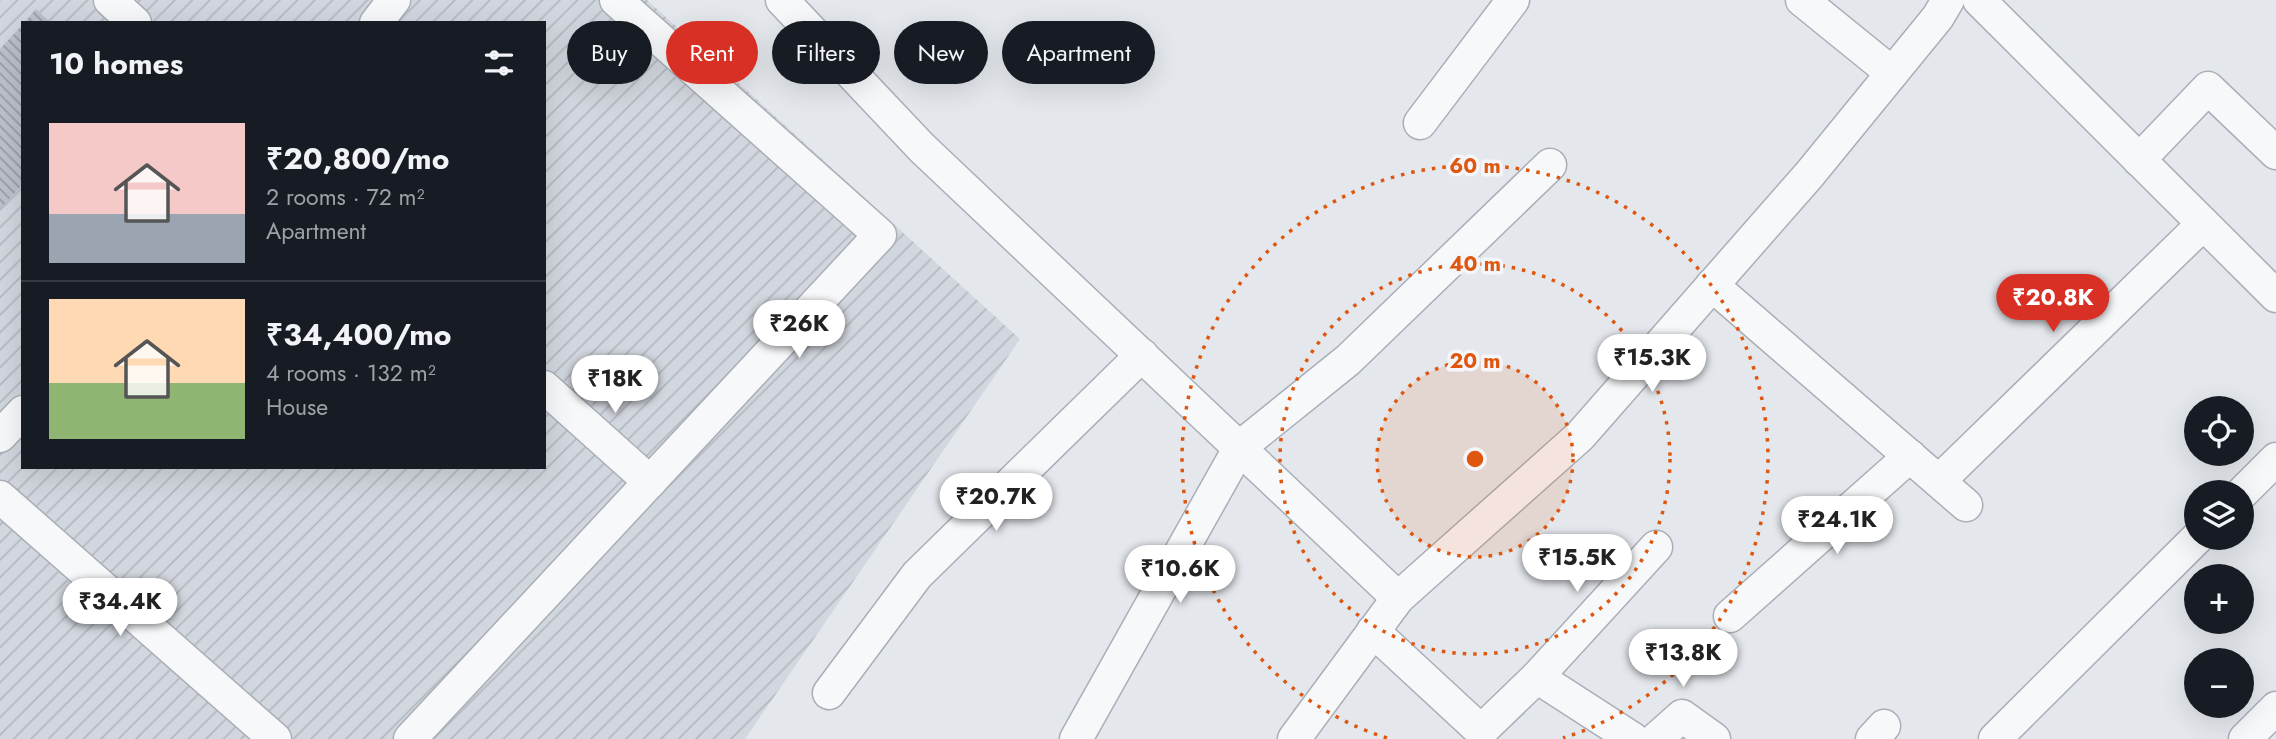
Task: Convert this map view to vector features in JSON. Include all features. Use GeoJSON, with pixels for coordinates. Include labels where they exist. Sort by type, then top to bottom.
{"type":"FeatureCollection","features":[{"type":"Feature","properties":{"kind":"street"},"geometry":{"type":"LineString","coordinates":[[110,0],[133,21]]}},
{"type":"Feature","properties":{"kind":"street"},"geometry":{"type":"LineString","coordinates":[[378,21],[394,0]]}},
{"type":"Feature","properties":{"kind":"street"},"geometry":{"type":"LineString","coordinates":[[410,739],[880,235],[616,0]]}},
{"type":"Feature","properties":{"kind":"street"},"geometry":{"type":"LineString","coordinates":[[782,0],[922,148],[1398,598]]}},
{"type":"Feature","properties":{"kind":"street"},"geometry":{"type":"LineString","coordinates":[[1420,123],[1513,0]]}},
{"type":"Feature","properties":{"kind":"street"},"geometry":{"type":"LineString","coordinates":[[1802,0],[1892,73]]}},
{"type":"Feature","properties":{"kind":"street"},"geometry":{"type":"LineString","coordinates":[[1310,733],[1373,631],[1398,598],[1580,436],[1808,175],[1938,17],[1948,0]]}},
{"type":"Feature","properties":{"kind":"street"},"geometry":{"type":"LineString","coordinates":[[1979,0],[2276,296]]}},
{"type":"Feature","properties":{"kind":"street"},"geometry":{"type":"LineString","coordinates":[[2139,160],[2208,88],[2276,153]]}},
{"type":"Feature","properties":{"kind":"street"},"geometry":{"type":"LineString","coordinates":[[1076,739],[1240,447],[1348,360],[1550,165]]}},
{"type":"Feature","properties":{"kind":"street"},"geometry":{"type":"LineString","coordinates":[[1939,481],[2203,224]]}},
{"type":"Feature","properties":{"kind":"street"},"geometry":{"type":"LineString","coordinates":[[1712,285],[1966,505]]}},
{"type":"Feature","properties":{"kind":"street"},"geometry":{"type":"LineString","coordinates":[[829,693],[917,575],[1142,355]]}},
{"type":"Feature","properties":{"kind":"street"},"geometry":{"type":"LineString","coordinates":[[546,389],[650,482]]}},
{"type":"Feature","properties":{"kind":"street"},"geometry":{"type":"LineString","coordinates":[[0,436],[21,414]]}},
{"type":"Feature","properties":{"kind":"street"},"geometry":{"type":"LineString","coordinates":[[1730,616],[1910,456]]}},
{"type":"Feature","properties":{"kind":"street"},"geometry":{"type":"LineString","coordinates":[[2254,481],[2276,459]]}},
{"type":"Feature","properties":{"kind":"street"},"geometry":{"type":"LineString","coordinates":[[0,498],[275,739]]}},
{"type":"Feature","properties":{"kind":"street"},"geometry":{"type":"LineString","coordinates":[[1373,631],[1481,731],[1537,677],[1656,547]]}},
{"type":"Feature","properties":{"kind":"street"},"geometry":{"type":"LineString","coordinates":[[1995,739],[2185,550]]}},
{"type":"Feature","properties":{"kind":"street"},"geometry":{"type":"LineString","coordinates":[[1537,677],[1633,739]]}},
{"type":"Feature","properties":{"kind":"street"},"geometry":{"type":"LineString","coordinates":[[2245,739],[2276,708]]}},
{"type":"Feature","properties":{"kind":"street"},"geometry":{"type":"LineString","coordinates":[[1656,739],[1682,716],[1714,739]]}},
{"type":"Feature","properties":{"kind":"shaded area"},"geometry":{"type":"Polygon","coordinates":[[[0,0],[647,0],[670,21],[666,21],[666,84],[739,84],[1020,339],[745,739],[0,739],[0,0]]]}},
{"type":"Feature","properties":{"kind":"building"},"geometry":{"type":"Polygon","coordinates":[[[36,9],[49,21],[26,21],[36,9]]]}},
{"type":"Feature","properties":{"kind":"building"},"geometry":{"type":"Polygon","coordinates":[[[21,26],[21,186],[0,209],[0,49],[21,26]]]}}]}
